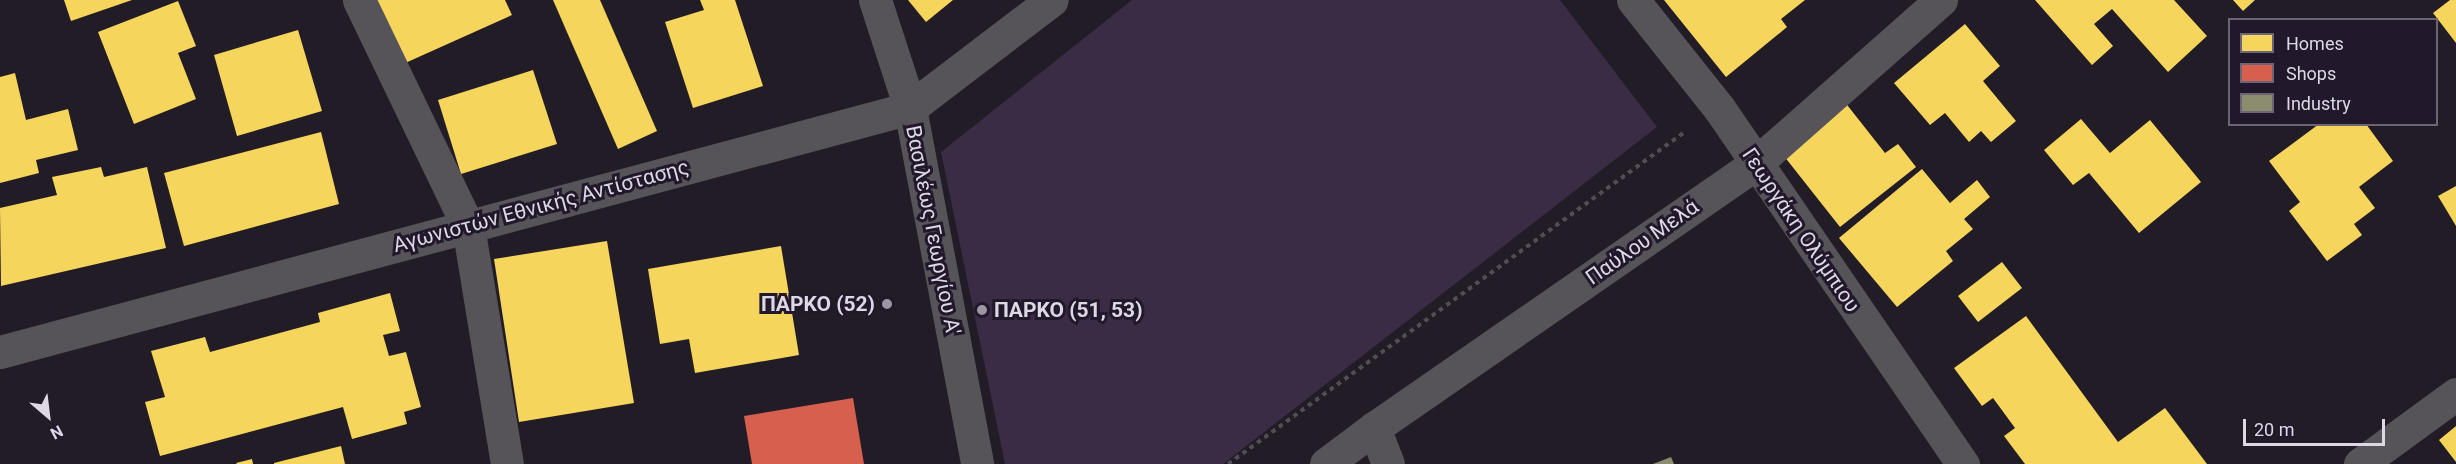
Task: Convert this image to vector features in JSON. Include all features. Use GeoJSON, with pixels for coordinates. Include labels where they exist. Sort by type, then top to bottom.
{"type":"FeatureCollection","features":[{"type":"Feature","properties":{"kind":"street"},"geometry":{"type":"LineString","coordinates":[[359,0],[468,226],[507,464]]}},
{"type":"Feature","properties":{"kind":"street","name":"Βασιλέως Γεωργίου Α'"},"geometry":{"type":"LineString","coordinates":[[875,0],[910,108],[977,464]]}},
{"type":"Feature","properties":{"kind":"street","name":"Αγωνιστών Εθνικής Αντίστασης"},"geometry":{"type":"LineString","coordinates":[[0,352],[910,108],[1052,0]]}},
{"type":"Feature","properties":{"kind":"street","name":"Γεωργάκη Ολύμπιου"},"geometry":{"type":"LineString","coordinates":[[1633,0],[1719,108],[1755,164],[1963,464]]}},
{"type":"Feature","properties":{"kind":"street","name":"Παύλου Μελά"},"geometry":{"type":"LineString","coordinates":[[1326,464],[1374,428],[1755,164],[1941,0]]}},
{"type":"Feature","properties":{"kind":"street"},"geometry":{"type":"LineString","coordinates":[[2360,464],[2456,393]]}},
{"type":"Feature","properties":{"kind":"street"},"geometry":{"type":"LineString","coordinates":[[1374,428],[1388,464]]}},
{"type":"Feature","properties":{"kind":"path"},"geometry":{"type":"LineString","coordinates":[[1228,464],[1719,108]]}},
{"type":"Feature","properties":{"kind":"shaded area"},"geometry":{"type":"Polygon","coordinates":[[[1132,0],[1560,0],[1657,127],[1223,464],[1005,464],[941,152],[1132,0]]]}},
{"type":"Feature","properties":{"kind":"building: Homes"},"geometry":{"type":"Polygon","coordinates":[[[64,0],[132,0],[71,21],[64,0]]]}},
{"type":"Feature","properties":{"kind":"building: Homes"},"geometry":{"type":"Polygon","coordinates":[[[374,0],[505,0],[512,15],[403,64],[374,0]]]}},
{"type":"Feature","properties":{"kind":"building: Homes"},"geometry":{"type":"Polygon","coordinates":[[[553,0],[600,0],[657,131],[618,149],[553,0]]]}},
{"type":"Feature","properties":{"kind":"building: Homes"},"geometry":{"type":"Polygon","coordinates":[[[700,0],[735,0],[763,86],[693,108],[665,22],[704,10],[700,0]]]}},
{"type":"Feature","properties":{"kind":"building: Homes"},"geometry":{"type":"Polygon","coordinates":[[[908,0],[953,0],[926,22],[908,0]]]}},
{"type":"Feature","properties":{"kind":"building: Homes"},"geometry":{"type":"Polygon","coordinates":[[[1664,0],[1805,0],[1781,19],[1787,27],[1726,77],[1664,0]]]}},
{"type":"Feature","properties":{"kind":"building: Homes"},"geometry":{"type":"Polygon","coordinates":[[[2035,0],[2174,0],[2207,36],[2168,72],[2112,9],[2094,24],[2113,46],[2092,65],[2035,0]]]}},
{"type":"Feature","properties":{"kind":"building: Homes"},"geometry":{"type":"Polygon","coordinates":[[[2233,0],[2255,0],[2243,11],[2233,0]]]}},
{"type":"Feature","properties":{"kind":"building: Homes"},"geometry":{"type":"Polygon","coordinates":[[[2450,0],[2456,0],[2456,43],[2438,18],[2433,13],[2450,0]]]}},
{"type":"Feature","properties":{"kind":"building: Homes"},"geometry":{"type":"Polygon","coordinates":[[[178,1],[196,46],[178,53],[196,99],[134,124],[98,32],[178,1]]]}},
{"type":"Feature","properties":{"kind":"building: Homes"},"geometry":{"type":"Polygon","coordinates":[[[1965,24],[2000,66],[1983,81],[2016,121],[1991,142],[1981,131],[1969,142],[1945,113],[1930,125],[1894,83],[1965,24]]]}},
{"type":"Feature","properties":{"kind":"building: Homes"},"geometry":{"type":"Polygon","coordinates":[[[298,30],[322,111],[237,136],[214,55],[298,30]]]}},
{"type":"Feature","properties":{"kind":"building: Homes"},"geometry":{"type":"Polygon","coordinates":[[[533,70],[557,144],[461,174],[438,100],[533,70]]]}},
{"type":"Feature","properties":{"kind":"building: Homes"},"geometry":{"type":"Polygon","coordinates":[[[15,73],[26,120],[68,109],[78,150],[36,160],[39,173],[0,183],[0,77],[15,73]]]}},
{"type":"Feature","properties":{"kind":"building: Homes"},"geometry":{"type":"Polygon","coordinates":[[[1844,101],[1885,153],[1898,144],[1916,167],[1840,227],[1780,151],[1844,101]]]}},
{"type":"Feature","properties":{"kind":"building: Homes"},"geometry":{"type":"Polygon","coordinates":[[[2081,119],[2110,153],[2150,120],[2201,182],[2139,233],[2089,173],[2073,185],[2044,150],[2081,119]]]}},
{"type":"Feature","properties":{"kind":"building: Homes"},"geometry":{"type":"Polygon","coordinates":[[[2316,126],[2367,126],[2393,161],[2359,187],[2375,208],[2354,224],[2362,235],[2327,261],[2289,211],[2300,202],[2269,161],[2316,126]]]}},
{"type":"Feature","properties":{"kind":"building: Homes"},"geometry":{"type":"Polygon","coordinates":[[[321,132],[339,204],[184,246],[164,173],[321,132]]]}},
{"type":"Feature","properties":{"kind":"building: Homes"},"geometry":{"type":"Polygon","coordinates":[[[101,167],[104,177],[147,167],[166,248],[1,286],[0,208],[57,195],[52,177],[101,167]]]}},
{"type":"Feature","properties":{"kind":"building: Homes"},"geometry":{"type":"Polygon","coordinates":[[[1922,169],[1950,203],[1977,180],[1990,197],[1964,219],[1973,229],[1946,251],[1953,261],[1897,307],[1839,238],[1922,169]]]}},
{"type":"Feature","properties":{"kind":"building: Homes"},"geometry":{"type":"Polygon","coordinates":[[[2456,186],[2456,226],[2438,196],[2456,186]]]}},
{"type":"Feature","properties":{"kind":"building: Homes"},"geometry":{"type":"Polygon","coordinates":[[[607,241],[634,403],[519,422],[494,259],[607,241]]]}},
{"type":"Feature","properties":{"kind":"building: Homes"},"geometry":{"type":"Polygon","coordinates":[[[781,246],[799,355],[695,373],[689,339],[660,344],[648,269],[781,246]]]}},
{"type":"Feature","properties":{"kind":"building: Homes"},"geometry":{"type":"Polygon","coordinates":[[[2002,262],[2022,288],[1978,322],[1958,296],[2002,262]]]}},
{"type":"Feature","properties":{"kind":"building: Homes"},"geometry":{"type":"Polygon","coordinates":[[[390,293],[400,331],[383,335],[389,356],[406,352],[421,407],[404,412],[407,424],[352,439],[343,407],[160,456],[145,402],[165,397],[151,351],[205,337],[210,352],[320,322],[318,313],[390,293]]]}},
{"type":"Feature","properties":{"kind":"building: Homes"},"geometry":{"type":"Polygon","coordinates":[[[2026,316],[2118,442],[2165,408],[2207,464],[2025,464],[2004,436],[2015,428],[1993,398],[1982,406],[1954,368],[2026,316]]]}},
{"type":"Feature","properties":{"kind":"building: Homes"},"geometry":{"type":"Polygon","coordinates":[[[2456,426],[2456,462],[2439,440],[2456,426]]]}},
{"type":"Feature","properties":{"kind":"building: Homes"},"geometry":{"type":"Polygon","coordinates":[[[341,446],[345,464],[274,464],[274,463],[341,446]]]}},
{"type":"Feature","properties":{"kind":"building: Homes"},"geometry":{"type":"Polygon","coordinates":[[[252,459],[253,464],[236,463],[252,459]]]}},
{"type":"Feature","properties":{"kind":"building: Shops"},"geometry":{"type":"Polygon","coordinates":[[[853,398],[864,464],[752,464],[744,416],[853,398]]]}},
{"type":"Feature","properties":{"kind":"building: Industry"},"geometry":{"type":"Polygon","coordinates":[[[1671,457],[1674,464],[1653,464],[1671,457]]]}},
{"type":"Feature","properties":{"kind":"place","name":"ΠΑΡΚΟ (52)"},"geometry":{"type":"Point","coordinates":[887,304]}},
{"type":"Feature","properties":{"kind":"place","name":"ΠΑΡΚΟ (51, 53)"},"geometry":{"type":"Point","coordinates":[982,310]}}]}
